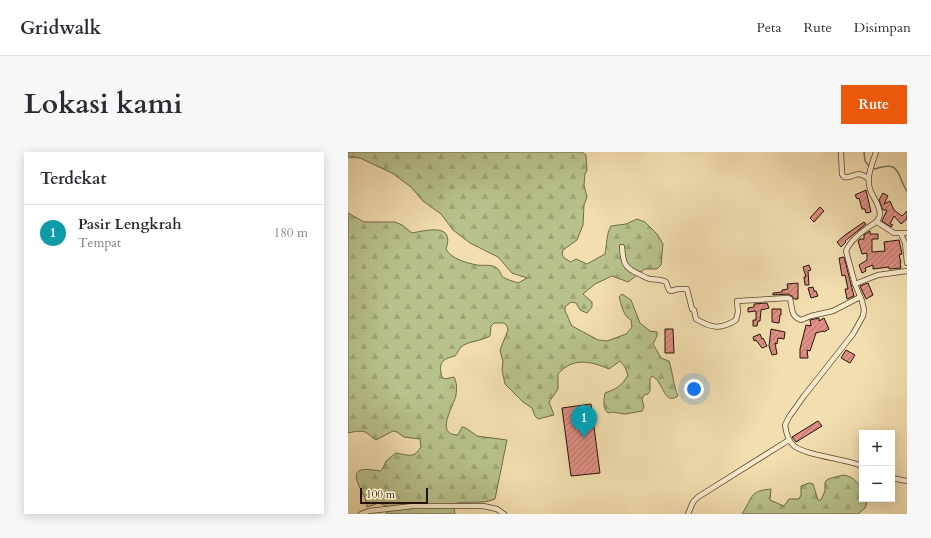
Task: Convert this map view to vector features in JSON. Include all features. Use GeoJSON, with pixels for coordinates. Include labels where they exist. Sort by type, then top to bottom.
{"type":"FeatureCollection","features":[{"type":"Feature","properties":{"kind":"street"},"geometry":{"type":"LineString","coordinates":[[841,152],[842,174],[844,177],[848,177],[853,174],[862,174],[868,178]]}},
{"type":"Feature","properties":{"kind":"street"},"geometry":{"type":"LineString","coordinates":[[859,465],[801,450],[793,445],[789,440],[785,425],[788,418],[804,396],[853,334],[861,320],[864,310],[846,255],[847,249],[865,229],[877,222],[879,218],[880,213],[878,205],[871,192],[868,178],[876,152]]}},
{"type":"Feature","properties":{"kind":"street"},"geometry":{"type":"LineString","coordinates":[[877,222],[894,233],[901,234],[907,232]]}},
{"type":"Feature","properties":{"kind":"street"},"geometry":{"type":"LineString","coordinates":[[901,234],[905,243],[907,263]]}},
{"type":"Feature","properties":{"kind":"street"},"geometry":{"type":"LineString","coordinates":[[622,247],[627,268],[648,279],[662,280],[666,282],[669,290],[671,291],[687,289],[690,305],[694,310],[696,318],[712,327],[729,324],[736,320],[738,312],[737,301],[789,298],[792,313],[795,317],[801,320],[833,311],[860,297]]}},
{"type":"Feature","properties":{"kind":"street"},"geometry":{"type":"LineString","coordinates":[[855,284],[878,275],[907,271]]}},
{"type":"Feature","properties":{"kind":"street"},"geometry":{"type":"LineString","coordinates":[[688,514],[693,502],[698,497],[789,440]]}},
{"type":"Feature","properties":{"kind":"street"},"geometry":{"type":"LineString","coordinates":[[895,479],[907,481]]}},
{"type":"Feature","properties":{"kind":"street"},"geometry":{"type":"LineString","coordinates":[[361,514],[370,511],[413,506],[483,506],[497,510],[504,514]]}},
{"type":"Feature","properties":{"kind":"green space"},"geometry":{"type":"Polygon","coordinates":[[[348,152],[582,152],[586,155],[587,170],[584,185],[587,197],[584,205],[583,225],[577,240],[563,250],[562,254],[564,258],[571,262],[576,259],[587,264],[605,254],[607,236],[611,226],[626,224],[637,219],[645,222],[657,234],[663,244],[661,265],[657,269],[645,269],[628,282],[612,276],[595,284],[583,294],[592,302],[592,307],[587,313],[580,310],[576,303],[571,302],[565,307],[565,311],[572,326],[598,340],[607,341],[626,334],[632,327],[631,320],[624,313],[619,297],[622,294],[631,300],[640,323],[650,331],[657,332],[657,336],[653,344],[661,358],[669,361],[678,396],[674,398],[668,397],[658,381],[652,376],[650,379],[650,391],[648,394],[644,395],[642,399],[644,407],[642,411],[625,414],[612,412],[608,413],[604,406],[605,393],[616,388],[623,382],[628,375],[625,367],[620,361],[609,369],[595,364],[582,362],[570,365],[558,374],[558,389],[549,402],[554,415],[538,419],[532,408],[523,402],[505,384],[502,370],[503,362],[500,350],[508,330],[504,323],[494,323],[491,326],[490,336],[464,345],[455,356],[442,362],[441,372],[442,377],[445,379],[454,377],[456,381],[456,395],[447,419],[447,430],[451,434],[458,435],[462,427],[466,428],[477,436],[507,440],[495,499],[485,502],[463,502],[453,504],[455,514],[387,514],[385,506],[379,503],[367,507],[365,498],[356,479],[356,474],[358,471],[380,471],[386,461],[396,453],[413,455],[421,447],[420,439],[404,437],[393,431],[376,440],[363,431],[348,433],[348,213],[364,222],[395,222],[402,225],[412,233],[438,230],[447,235],[448,241],[446,249],[455,258],[473,264],[493,266],[498,269],[503,277],[518,283],[527,278],[512,273],[498,257],[470,243],[453,230],[441,214],[423,201],[411,187],[392,173],[360,158],[348,157],[348,152]]]}},
{"type":"Feature","properties":{"kind":"green space"},"geometry":{"type":"Polygon","coordinates":[[[843,475],[849,476],[856,481],[859,484],[859,502],[867,502],[865,508],[858,514],[742,514],[752,496],[759,491],[764,490],[771,489],[770,500],[784,506],[789,499],[799,499],[801,495],[801,486],[809,483],[813,484],[818,500],[821,500],[825,491],[825,482],[828,479],[843,475]]]}},
{"type":"Feature","properties":{"kind":"building"},"geometry":{"type":"Polygon","coordinates":[[[866,190],[871,212],[866,213],[865,209],[862,209],[859,198],[857,199],[855,195],[866,190]]]}},
{"type":"Feature","properties":{"kind":"building"},"geometry":{"type":"Polygon","coordinates":[[[883,193],[888,196],[884,204],[890,201],[894,210],[902,216],[907,211],[907,219],[901,224],[894,216],[890,224],[893,225],[891,227],[882,221],[887,210],[883,210],[879,200],[883,193]]]}},
{"type":"Feature","properties":{"kind":"building"},"geometry":{"type":"Polygon","coordinates":[[[820,207],[824,211],[814,222],[810,218],[820,207]]]}},
{"type":"Feature","properties":{"kind":"building"},"geometry":{"type":"Polygon","coordinates":[[[864,222],[866,224],[845,241],[846,242],[841,247],[837,242],[864,222]]]}},
{"type":"Feature","properties":{"kind":"building"},"geometry":{"type":"Polygon","coordinates":[[[870,231],[870,234],[878,234],[878,239],[872,239],[872,252],[885,251],[884,242],[899,240],[902,254],[899,255],[901,268],[889,269],[889,267],[873,269],[873,265],[865,268],[866,271],[862,273],[859,265],[867,260],[867,253],[862,254],[858,241],[860,239],[864,239],[864,235],[870,231]]]}},
{"type":"Feature","properties":{"kind":"building"},"geometry":{"type":"Polygon","coordinates":[[[844,257],[854,296],[847,299],[845,289],[848,289],[845,275],[842,276],[839,258],[844,257]]]}},
{"type":"Feature","properties":{"kind":"building"},"geometry":{"type":"Polygon","coordinates":[[[809,265],[811,270],[808,271],[809,285],[805,285],[804,277],[806,277],[803,267],[809,265]]]}},
{"type":"Feature","properties":{"kind":"building"},"geometry":{"type":"Polygon","coordinates":[[[798,283],[798,299],[794,299],[788,294],[773,295],[773,293],[782,292],[782,290],[788,289],[787,284],[798,283]]]}},
{"type":"Feature","properties":{"kind":"building"},"geometry":{"type":"Polygon","coordinates":[[[868,283],[873,295],[866,299],[860,286],[868,283]]]}},
{"type":"Feature","properties":{"kind":"building"},"geometry":{"type":"Polygon","coordinates":[[[813,287],[818,296],[811,298],[808,288],[813,287]]]}},
{"type":"Feature","properties":{"kind":"building"},"geometry":{"type":"Polygon","coordinates":[[[767,303],[769,308],[761,310],[760,321],[758,321],[757,326],[753,326],[753,320],[756,320],[756,311],[748,312],[748,308],[754,307],[754,304],[767,303]]]}},
{"type":"Feature","properties":{"kind":"building"},"geometry":{"type":"Polygon","coordinates":[[[772,309],[781,309],[779,323],[772,322],[772,309]]]}},
{"type":"Feature","properties":{"kind":"building"},"geometry":{"type":"Polygon","coordinates":[[[819,318],[819,321],[824,318],[829,329],[824,332],[816,333],[810,351],[807,350],[808,358],[800,358],[800,349],[806,325],[811,326],[810,320],[819,318]]]}},
{"type":"Feature","properties":{"kind":"building"},"geometry":{"type":"Polygon","coordinates":[[[665,329],[673,329],[674,353],[665,353],[665,329]]]}},
{"type":"Feature","properties":{"kind":"building"},"geometry":{"type":"Polygon","coordinates":[[[771,329],[785,332],[784,339],[778,338],[777,344],[775,343],[777,354],[772,355],[769,346],[771,329]]]}},
{"type":"Feature","properties":{"kind":"building"},"geometry":{"type":"Polygon","coordinates":[[[760,334],[767,346],[762,348],[756,340],[754,341],[753,337],[760,334]]]}},
{"type":"Feature","properties":{"kind":"building"},"geometry":{"type":"Polygon","coordinates":[[[846,350],[855,355],[850,363],[841,358],[846,350]]]}},
{"type":"Feature","properties":{"kind":"building"},"geometry":{"type":"Polygon","coordinates":[[[591,404],[600,473],[571,476],[562,408],[591,404]]]}},
{"type":"Feature","properties":{"kind":"building"},"geometry":{"type":"Polygon","coordinates":[[[818,421],[822,426],[796,442],[792,437],[818,421]]]}},
{"type":"Feature","properties":{"kind":"waterway"},"geometry":{"type":"LineString","coordinates":[[864,152],[865,161],[869,166]]}},
{"type":"Feature","properties":{"kind":"waterway"},"geometry":{"type":"LineString","coordinates":[[873,168],[875,169],[890,166],[894,168],[907,191]]}},
{"type":"Feature","properties":{"kind":"place","name":"Pasir Lengkrah"},"geometry":{"type":"Point","coordinates":[584,438]}}]}
